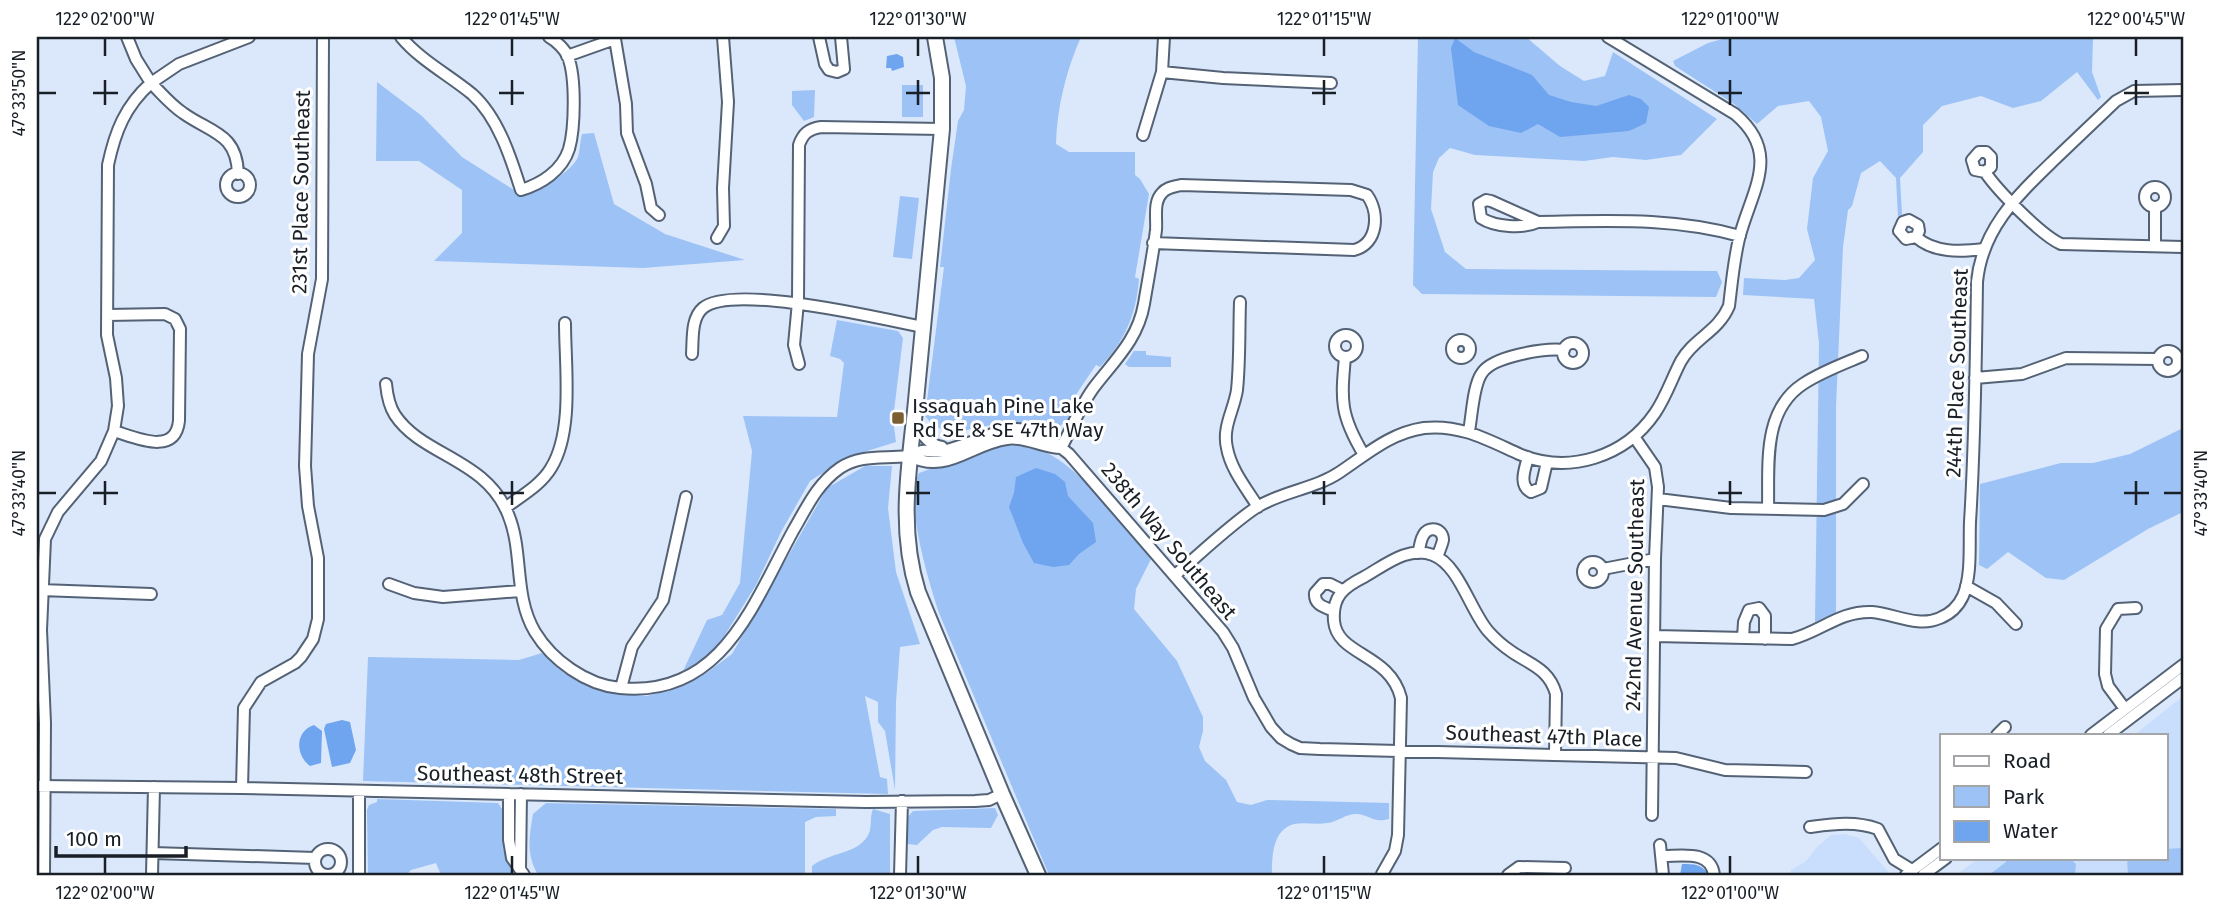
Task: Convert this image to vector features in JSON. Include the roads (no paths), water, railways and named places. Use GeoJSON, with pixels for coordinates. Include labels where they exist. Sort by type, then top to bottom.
{"type":"FeatureCollection","features":[{"type":"Feature","properties":{"kind":"main road"},"geometry":{"type":"LineString","coordinates":[[935,37],[942,78],[942,129],[909,456],[905,503],[906,533],[912,574],[940,648],[1038,875]]}},
{"type":"Feature","properties":{"kind":"street"},"geometry":{"type":"LineString","coordinates":[[127,37],[136,59],[151,83],[184,114],[227,139],[236,155],[238,174]]}},
{"type":"Feature","properties":{"kind":"street"},"geometry":{"type":"LineString","coordinates":[[44,875],[41,590],[45,539],[51,524],[101,461],[114,432],[118,389],[108,349],[107,315],[108,166],[113,142],[124,114],[139,93],[151,83],[179,64],[249,37]]}},
{"type":"Feature","properties":{"kind":"street","name":"231st Place Southeast"},"geometry":{"type":"LineString","coordinates":[[242,788],[243,715],[248,699],[261,682],[295,663],[313,639],[317,619],[318,558],[308,506],[305,466],[308,354],[322,279],[323,37]]}},
{"type":"Feature","properties":{"kind":"street"},"geometry":{"type":"LineString","coordinates":[[401,37],[420,56],[474,96],[507,149],[521,190],[539,184],[554,172],[569,150],[573,117],[573,80],[567,56],[549,37]]}},
{"type":"Feature","properties":{"kind":"street"},"geometry":{"type":"LineString","coordinates":[[718,238],[724,226],[723,188],[728,102],[723,37]]}},
{"type":"Feature","properties":{"kind":"street"},"geometry":{"type":"LineString","coordinates":[[819,37],[825,64],[829,70],[837,72],[844,69],[841,37]]}},
{"type":"Feature","properties":{"kind":"street"},"geometry":{"type":"LineString","coordinates":[[1143,135],[1162,72],[1164,37]]}},
{"type":"Feature","properties":{"kind":"street"},"geometry":{"type":"LineString","coordinates":[[1175,575],[1258,506],[1324,481],[1391,437],[1407,432],[1438,428],[1469,432],[1528,457],[1547,462],[1587,460],[1635,438],[1660,406],[1684,357],[1718,326],[1725,316],[1740,236],[1759,178],[1761,156],[1755,135],[1735,114],[1608,37]]}},
{"type":"Feature","properties":{"kind":"street"},"geometry":{"type":"LineString","coordinates":[[1622,46],[1630,37]]}},
{"type":"Feature","properties":{"kind":"street"},"geometry":{"type":"LineString","coordinates":[[567,56],[617,38],[627,133],[646,184],[651,208],[659,215]]}},
{"type":"Feature","properties":{"kind":"street"},"geometry":{"type":"LineString","coordinates":[[1162,72],[1331,83]]}},
{"type":"Feature","properties":{"kind":"street","name":"244th Place Southeast"},"geometry":{"type":"LineString","coordinates":[[1966,586],[1973,476],[1977,282],[1984,249],[2012,201],[2116,101],[2127,94],[2146,90],[2183,90]]}},
{"type":"Feature","properties":{"kind":"street"},"geometry":{"type":"LineString","coordinates":[[800,364],[794,345],[798,302],[799,145],[807,131],[821,127],[942,129]]}},
{"type":"Feature","properties":{"kind":"street"},"geometry":{"type":"LineString","coordinates":[[1985,172],[2046,235],[2062,244],[2183,247]]}},
{"type":"Feature","properties":{"kind":"street"},"geometry":{"type":"LineString","coordinates":[[386,384],[394,414],[403,424],[473,470],[495,492],[505,508],[514,537],[520,591],[527,617],[547,649],[562,663],[594,682],[621,688],[651,688],[666,685],[699,670],[719,655],[737,632],[820,485],[843,466],[857,460],[888,456],[909,456],[922,463],[940,463],[1008,438],[1048,448],[1061,448],[1093,388],[1125,351],[1134,335],[1144,304],[1157,203],[1162,192],[1170,187],[1181,186],[1351,190],[1367,195],[1375,208],[1373,235],[1365,246],[1354,250],[1153,243]]}},
{"type":"Feature","properties":{"kind":"street"},"geometry":{"type":"LineString","coordinates":[[1538,222],[1491,201],[1486,200],[1479,205],[1479,215],[1486,222],[1505,225],[1653,220],[1709,228],[1740,236]]}},
{"type":"Feature","properties":{"kind":"street"},"geometry":{"type":"LineString","coordinates":[[2155,208],[2155,246]]}},
{"type":"Feature","properties":{"kind":"street"},"geometry":{"type":"LineString","coordinates":[[1916,237],[1923,244],[1940,249],[1965,252],[1984,249]]}},
{"type":"Feature","properties":{"kind":"street"},"geometry":{"type":"LineString","coordinates":[[692,354],[693,329],[700,312],[707,305],[720,301],[798,302],[923,327]]}},
{"type":"Feature","properties":{"kind":"street"},"geometry":{"type":"LineString","coordinates":[[1240,302],[1238,379],[1227,420],[1226,447],[1236,471],[1258,506]]}},
{"type":"Feature","properties":{"kind":"street"},"geometry":{"type":"LineString","coordinates":[[107,315],[165,314],[176,319],[180,329],[177,433],[173,438],[160,442],[114,432]]}},
{"type":"Feature","properties":{"kind":"street"},"geometry":{"type":"LineString","coordinates":[[505,508],[544,477],[558,454],[565,408],[565,323]]}},
{"type":"Feature","properties":{"kind":"street"},"geometry":{"type":"LineString","coordinates":[[1469,432],[1479,379],[1486,368],[1505,359],[1548,350],[1564,350]]}},
{"type":"Feature","properties":{"kind":"street"},"geometry":{"type":"LineString","coordinates":[[1469,354],[1486,368]]}},
{"type":"Feature","properties":{"kind":"street"},"geometry":{"type":"LineString","coordinates":[[1768,508],[1771,430],[1780,409],[1805,382],[1862,356]]}},
{"type":"Feature","properties":{"kind":"street"},"geometry":{"type":"LineString","coordinates":[[1345,357],[1343,409],[1352,434],[1364,454]]}},
{"type":"Feature","properties":{"kind":"street"},"geometry":{"type":"LineString","coordinates":[[1975,378],[2022,374],[2066,358],[2158,359]]}},
{"type":"Feature","properties":{"kind":"street"},"geometry":{"type":"LineString","coordinates":[[914,419],[933,445],[959,445]]}},
{"type":"Feature","properties":{"kind":"street","name":"238th Way Southeast"},"geometry":{"type":"LineString","coordinates":[[909,456],[923,451],[940,452],[1009,428],[1050,440],[1061,448],[1080,466],[1223,632],[1264,717],[1281,738]]}},
{"type":"Feature","properties":{"kind":"street","name":"242nd Avenue Southeast"},"geometry":{"type":"LineString","coordinates":[[1635,438],[1658,476],[1652,815]]}},
{"type":"Feature","properties":{"kind":"street"},"geometry":{"type":"LineString","coordinates":[[1528,457],[1523,483],[1525,489],[1531,492],[1541,488],[1547,462]]}},
{"type":"Feature","properties":{"kind":"street"},"geometry":{"type":"LineString","coordinates":[[1658,499],[1702,506],[1834,508],[1852,497],[1863,484]]}},
{"type":"Feature","properties":{"kind":"street"},"geometry":{"type":"LineString","coordinates":[[621,688],[632,647],[663,600],[686,497]]}},
{"type":"Feature","properties":{"kind":"street"},"geometry":{"type":"LineString","coordinates":[[1418,553],[1424,533],[1429,529],[1436,529],[1441,532],[1443,538],[1434,555]]}},
{"type":"Feature","properties":{"kind":"street"},"geometry":{"type":"LineString","coordinates":[[1382,873],[1397,844],[1402,751],[1402,715],[1398,687],[1382,666],[1354,650],[1338,634],[1334,611],[1339,595],[1404,555],[1434,555],[1454,573],[1487,629],[1511,651],[1535,663],[1554,686],[1555,755]]}},
{"type":"Feature","properties":{"kind":"street"},"geometry":{"type":"LineString","coordinates":[[1603,569],[1655,559]]}},
{"type":"Feature","properties":{"kind":"street"},"geometry":{"type":"LineString","coordinates":[[389,584],[414,593],[443,597],[520,591]]}},
{"type":"Feature","properties":{"kind":"street"},"geometry":{"type":"LineString","coordinates":[[1334,611],[1317,603],[1314,596],[1320,585],[1327,584],[1339,595]]}},
{"type":"Feature","properties":{"kind":"street"},"geometry":{"type":"LineString","coordinates":[[1655,636],[1792,639],[1803,636],[1831,620],[1874,612],[1921,622],[1932,621],[1957,606],[1966,586],[1996,603],[2016,624]]}},
{"type":"Feature","properties":{"kind":"street"},"geometry":{"type":"LineString","coordinates":[[41,590],[151,594]]}},
{"type":"Feature","properties":{"kind":"street"},"geometry":{"type":"LineString","coordinates":[[1743,638],[1749,610],[1759,608],[1765,616],[1765,639]]}},
{"type":"Feature","properties":{"kind":"street"},"geometry":{"type":"LineString","coordinates":[[2125,709],[2106,681],[2106,629],[2118,609],[2136,608]]}},
{"type":"Feature","properties":{"kind":"street"},"geometry":{"type":"LineString","coordinates":[[2092,734],[2183,665]]}},
{"type":"Feature","properties":{"kind":"street"},"geometry":{"type":"LineString","coordinates":[[2109,734],[2183,678]]}},
{"type":"Feature","properties":{"kind":"street","name":"Southeast 47th Place"},"geometry":{"type":"LineString","coordinates":[[1281,738],[1300,748],[1684,759],[1726,770],[1806,772]]}},
{"type":"Feature","properties":{"kind":"street","name":"Southeast 48th Street"},"geometry":{"type":"LineString","coordinates":[[41,786],[902,802],[975,802],[1002,794]]}},
{"type":"Feature","properties":{"kind":"street"},"geometry":{"type":"LineString","coordinates":[[152,875],[154,787]]}},
{"type":"Feature","properties":{"kind":"street"},"geometry":{"type":"LineString","coordinates":[[359,791],[359,875]]}},
{"type":"Feature","properties":{"kind":"street"},"geometry":{"type":"LineString","coordinates":[[509,794],[509,840],[512,858],[522,872]]}},
{"type":"Feature","properties":{"kind":"street"},"geometry":{"type":"LineString","coordinates":[[521,794],[522,872]]}},
{"type":"Feature","properties":{"kind":"street"},"geometry":{"type":"LineString","coordinates":[[900,875],[902,802]]}},
{"type":"Feature","properties":{"kind":"street"},"geometry":{"type":"LineString","coordinates":[[1810,827],[1842,823],[1863,824],[1878,829],[1895,859],[1914,874]]}},
{"type":"Feature","properties":{"kind":"street"},"geometry":{"type":"LineString","coordinates":[[1662,875],[1661,850],[1704,858],[1712,864],[1714,875]]}},
{"type":"Feature","properties":{"kind":"street"},"geometry":{"type":"LineString","coordinates":[[1914,874],[1940,850]]}},
{"type":"Feature","properties":{"kind":"street"},"geometry":{"type":"LineString","coordinates":[[153,853],[316,858]]}},
{"type":"Feature","properties":{"kind":"street"},"geometry":{"type":"LineString","coordinates":[[1914,874],[1942,860]]}},
{"type":"Feature","properties":{"kind":"street"},"geometry":{"type":"LineString","coordinates":[[1508,875],[1519,867],[1565,868]]}},
{"type":"Feature","properties":{"kind":"water"},"geometry":{"type":"Polygon","coordinates":[[[1455,38],[1474,52],[1532,75],[1549,95],[1596,106],[1629,95],[1641,99],[1649,107],[1646,123],[1629,131],[1560,137],[1538,124],[1521,133],[1489,126],[1458,105],[1451,48],[1455,38]]]}},
{"type":"Feature","properties":{"kind":"water"},"geometry":{"type":"Polygon","coordinates":[[[897,54],[903,57],[904,67],[892,71],[891,68],[886,68],[887,56],[897,54]]]}},
{"type":"Feature","properties":{"kind":"water"},"geometry":{"type":"Polygon","coordinates":[[[1036,468],[1055,474],[1065,482],[1068,496],[1093,523],[1096,542],[1069,565],[1053,567],[1034,563],[1009,507],[1016,477],[1036,468]]]}},
{"type":"Feature","properties":{"kind":"water"},"geometry":{"type":"Polygon","coordinates":[[[342,720],[350,722],[356,750],[350,763],[332,767],[324,729],[326,724],[342,720]]]}},
{"type":"Feature","properties":{"kind":"water"},"geometry":{"type":"Polygon","coordinates":[[[314,725],[322,731],[321,763],[310,766],[302,756],[299,744],[303,732],[314,725]]]}},
{"type":"Feature","properties":{"kind":"water"},"geometry":{"type":"Polygon","coordinates":[[[1682,864],[1701,867],[1708,875],[1680,875],[1682,864]]]}},
{"type":"Feature","properties":{"kind":"place","name":"Issaquah Pine Lake Rd SE & SE 47th Way"},"geometry":{"type":"Point","coordinates":[898,418]}}]}
